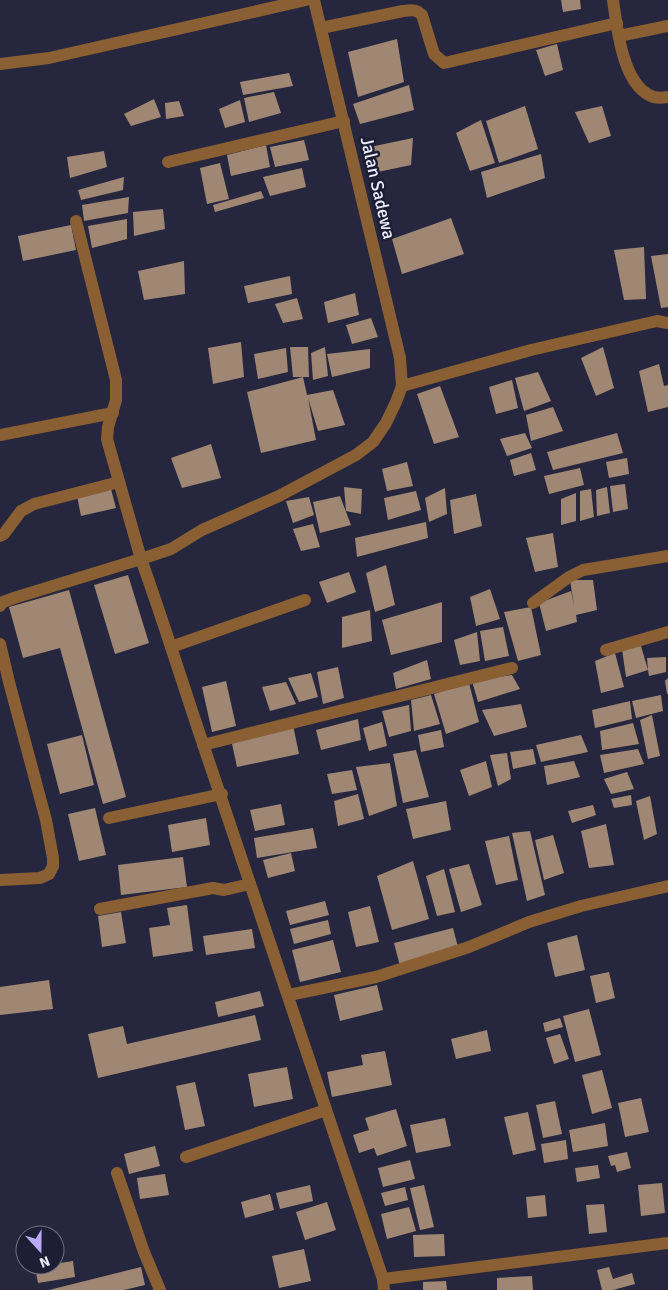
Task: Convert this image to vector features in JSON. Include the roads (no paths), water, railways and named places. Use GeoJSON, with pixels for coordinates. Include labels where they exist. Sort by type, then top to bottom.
{"type":"FeatureCollection","features":[{"type":"Feature","properties":{"kind":"street"},"geometry":{"type":"LineString","coordinates":[[0,64],[49,58],[306,0]]}},
{"type":"Feature","properties":{"kind":"street","name":"Jalan Sadewa"},"geometry":{"type":"LineString","coordinates":[[314,0],[400,358],[402,386]]}},
{"type":"Feature","properties":{"kind":"street"},"geometry":{"type":"LineString","coordinates":[[614,0],[616,22],[628,70],[638,86],[650,96],[668,97]]}},
{"type":"Feature","properties":{"kind":"street"},"geometry":{"type":"LineString","coordinates":[[321,28],[403,11],[418,11],[422,15],[434,54],[444,63],[616,22]]}},
{"type":"Feature","properties":{"kind":"street"},"geometry":{"type":"LineString","coordinates":[[619,36],[668,26]]}},
{"type":"Feature","properties":{"kind":"street"},"geometry":{"type":"LineString","coordinates":[[168,162],[344,121]]}},
{"type":"Feature","properties":{"kind":"street"},"geometry":{"type":"LineString","coordinates":[[76,221],[116,380],[116,400],[108,427],[107,439],[118,482],[141,559],[203,745],[245,885],[289,995],[383,1284],[668,1243]]}},
{"type":"Feature","properties":{"kind":"street"},"geometry":{"type":"LineString","coordinates":[[0,606],[4,602],[17,597],[171,549],[202,530],[280,496],[356,455],[373,442],[386,423],[402,386],[531,350],[656,321],[668,323]]}},
{"type":"Feature","properties":{"kind":"street"},"geometry":{"type":"LineString","coordinates":[[0,435],[113,413]]}},
{"type":"Feature","properties":{"kind":"street"},"geometry":{"type":"LineString","coordinates":[[0,536],[4,534],[21,511],[34,504],[118,482]]}},
{"type":"Feature","properties":{"kind":"street"},"geometry":{"type":"LineString","coordinates":[[533,602],[569,577],[583,570],[668,556]]}},
{"type":"Feature","properties":{"kind":"street"},"geometry":{"type":"LineString","coordinates":[[171,647],[305,600]]}},
{"type":"Feature","properties":{"kind":"street"},"geometry":{"type":"LineString","coordinates":[[606,650],[668,632]]}},
{"type":"Feature","properties":{"kind":"street"},"geometry":{"type":"LineString","coordinates":[[0,644],[4,683],[46,820],[53,858],[53,866],[49,874],[40,878],[0,880]]}},
{"type":"Feature","properties":{"kind":"street"},"geometry":{"type":"LineString","coordinates":[[203,745],[512,668]]}},
{"type":"Feature","properties":{"kind":"street"},"geometry":{"type":"LineString","coordinates":[[109,818],[218,795]]}},
{"type":"Feature","properties":{"kind":"street"},"geometry":{"type":"LineString","coordinates":[[100,908],[213,888],[224,890],[245,885]]}},
{"type":"Feature","properties":{"kind":"street"},"geometry":{"type":"LineString","coordinates":[[289,995],[376,977],[469,947],[529,922],[581,906],[668,886]]}},
{"type":"Feature","properties":{"kind":"street"},"geometry":{"type":"LineString","coordinates":[[186,1157],[326,1110]]}},
{"type":"Feature","properties":{"kind":"street"},"geometry":{"type":"LineString","coordinates":[[117,1173],[144,1252],[160,1290]]}}]}
